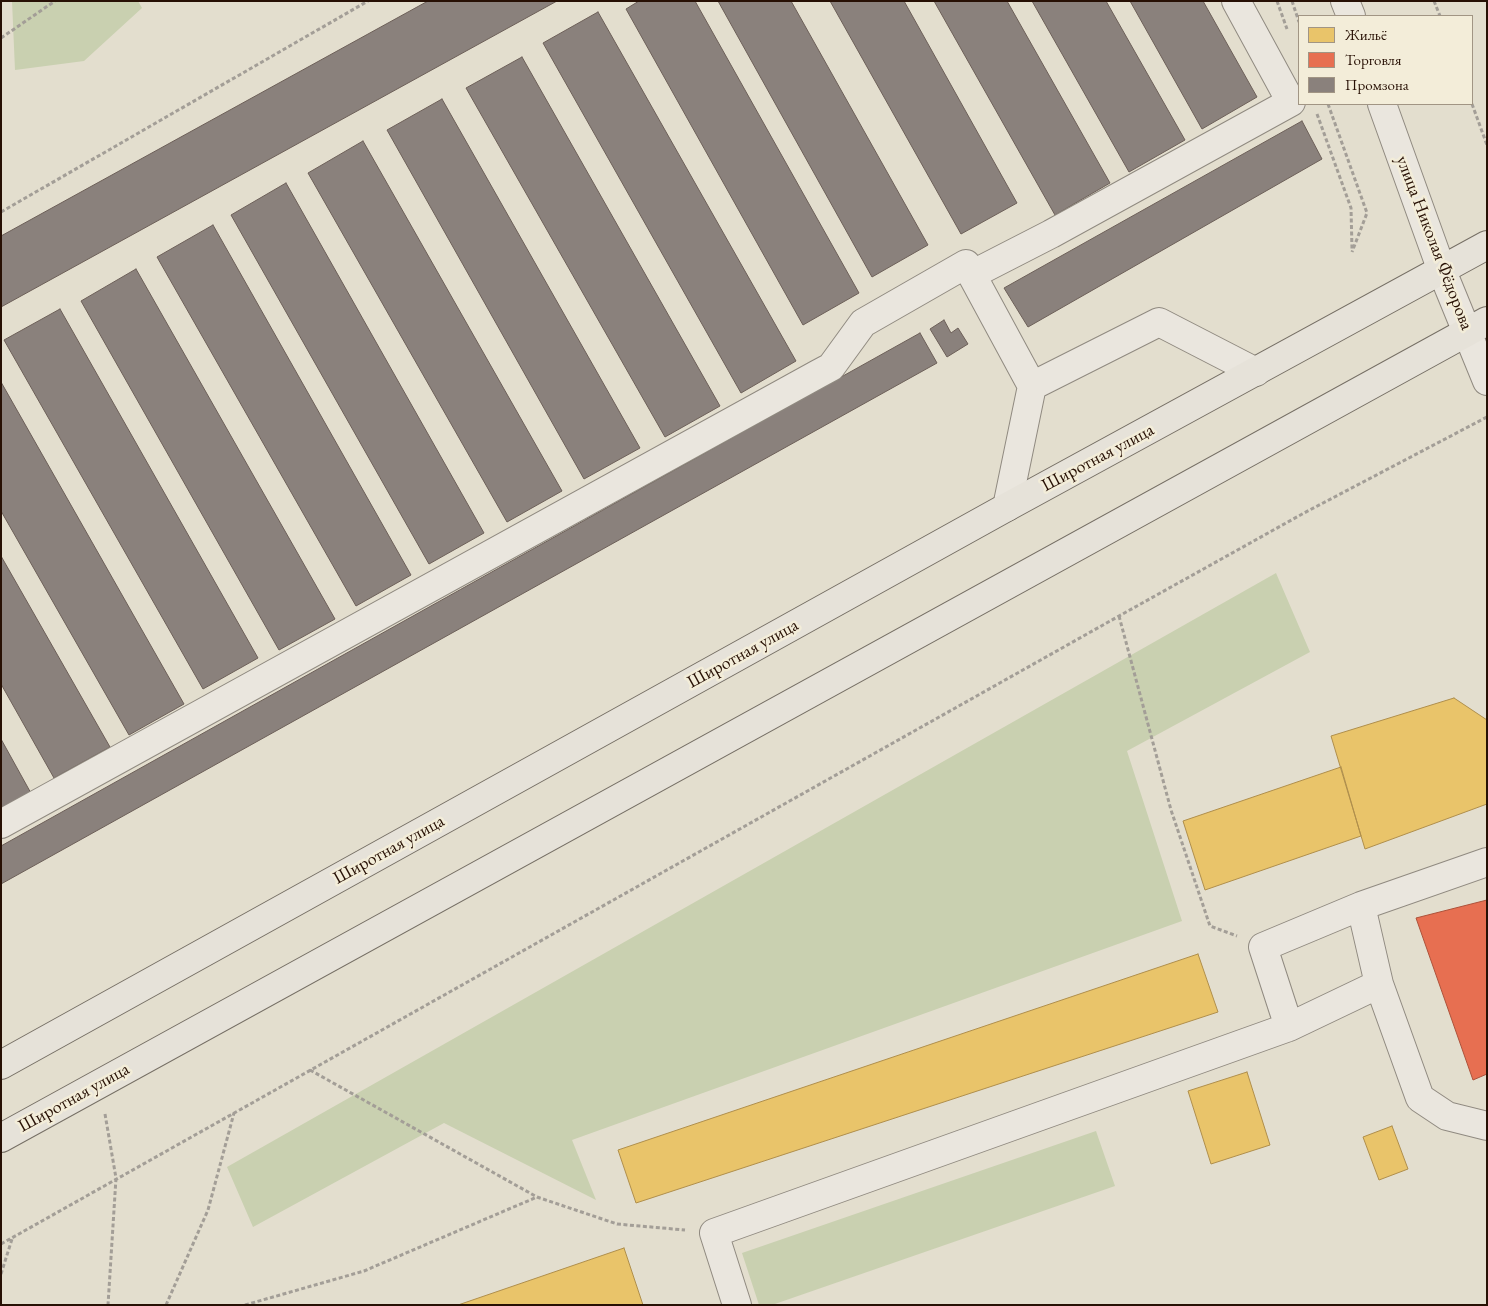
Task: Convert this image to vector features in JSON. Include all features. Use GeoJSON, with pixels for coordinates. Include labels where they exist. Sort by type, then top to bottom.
{"type":"FeatureCollection","features":[{"type":"Feature","properties":{"kind":"main road","name":"Широтная улица"},"geometry":{"type":"LineString","coordinates":[[1,1065],[1007,507],[1487,246]]}},
{"type":"Feature","properties":{"kind":"main road","name":"Широтная улица"},"geometry":{"type":"LineString","coordinates":[[1,1138],[1477,327]]}},
{"type":"Feature","properties":{"kind":"street"},"geometry":{"type":"LineString","coordinates":[[973,274],[1291,102],[1236,1]]}},
{"type":"Feature","properties":{"kind":"street"},"geometry":{"type":"LineString","coordinates":[[1346,1],[1351,15]]}},
{"type":"Feature","properties":{"kind":"street","name":"улица Николая Фёдорова"},"geometry":{"type":"LineString","coordinates":[[1382,105],[1442,271],[1477,327],[1487,381]]}},
{"type":"Feature","properties":{"kind":"street"},"geometry":{"type":"LineString","coordinates":[[1,824],[831,367],[863,323],[966,264],[1032,386],[1007,507]]}},
{"type":"Feature","properties":{"kind":"street"},"geometry":{"type":"LineString","coordinates":[[1032,386],[1159,322],[1256,372]]}},
{"type":"Feature","properties":{"kind":"street"},"geometry":{"type":"LineString","coordinates":[[1289,1028],[1263,947],[1361,906],[1487,862]]}},
{"type":"Feature","properties":{"kind":"street"},"geometry":{"type":"LineString","coordinates":[[1361,906],[1379,984],[1420,1098],[1447,1116],[1487,1126]]}},
{"type":"Feature","properties":{"kind":"street"},"geometry":{"type":"LineString","coordinates":[[737,1305],[714,1233],[1289,1028],[1379,984]]}},
{"type":"Feature","properties":{"kind":"path"},"geometry":{"type":"LineString","coordinates":[[1,38],[55,1]]}},
{"type":"Feature","properties":{"kind":"path"},"geometry":{"type":"LineString","coordinates":[[1,212],[368,1]]}},
{"type":"Feature","properties":{"kind":"path"},"geometry":{"type":"LineString","coordinates":[[1292,1],[1298,19]]}},
{"type":"Feature","properties":{"kind":"path"},"geometry":{"type":"LineString","coordinates":[[1434,1],[1440,15]]}},
{"type":"Feature","properties":{"kind":"path"},"geometry":{"type":"LineString","coordinates":[[1317,112],[1351,208],[1352,252],[1367,213],[1328,105]]}},
{"type":"Feature","properties":{"kind":"path"},"geometry":{"type":"LineString","coordinates":[[1472,105],[1487,145]]}},
{"type":"Feature","properties":{"kind":"path"},"geometry":{"type":"LineString","coordinates":[[1,1244],[1304,513],[1487,417]]}},
{"type":"Feature","properties":{"kind":"path"},"geometry":{"type":"LineString","coordinates":[[1119,616],[1171,810],[1210,926],[1263,947]]}},
{"type":"Feature","properties":{"kind":"path"},"geometry":{"type":"LineString","coordinates":[[309,1070],[537,1197],[617,1224],[714,1233]]}},
{"type":"Feature","properties":{"kind":"path"},"geometry":{"type":"LineString","coordinates":[[91,1089],[107,1119],[116,1178],[108,1305]]}},
{"type":"Feature","properties":{"kind":"path"},"geometry":{"type":"LineString","coordinates":[[166,1305],[208,1210],[234,1113]]}},
{"type":"Feature","properties":{"kind":"path"},"geometry":{"type":"LineString","coordinates":[[245,1305],[364,1271],[537,1197]]}},
{"type":"Feature","properties":{"kind":"path"},"geometry":{"type":"LineString","coordinates":[[1,1274],[12,1238]]}},
{"type":"Feature","properties":{"kind":"green space"},"geometry":{"type":"Polygon","coordinates":[[[12,1],[138,1],[142,8],[84,61],[15,70],[12,1]]]}},
{"type":"Feature","properties":{"kind":"green space"},"geometry":{"type":"Polygon","coordinates":[[[1276,573],[1310,652],[1127,751],[1182,921],[572,1140],[596,1200],[444,1123],[253,1227],[227,1167],[1276,573]]]}},
{"type":"Feature","properties":{"kind":"green space"},"geometry":{"type":"Polygon","coordinates":[[[1096,1131],[1115,1186],[772,1305],[759,1305],[742,1253],[1096,1131]]]}},
{"type":"Feature","properties":{"kind":"building: Жильё"},"geometry":{"type":"Polygon","coordinates":[[[1454,698],[1487,720],[1487,804],[1365,849],[1331,736],[1454,698]]]}},
{"type":"Feature","properties":{"kind":"building: Жильё"},"geometry":{"type":"Polygon","coordinates":[[[1341,767],[1361,836],[1205,890],[1183,821],[1341,767]]]}},
{"type":"Feature","properties":{"kind":"building: Жильё"},"geometry":{"type":"Polygon","coordinates":[[[1198,954],[1218,1012],[636,1203],[618,1150],[1198,954]]]}},
{"type":"Feature","properties":{"kind":"building: Жильё"},"geometry":{"type":"Polygon","coordinates":[[[1247,1072],[1270,1145],[1211,1164],[1188,1091],[1247,1072]]]}},
{"type":"Feature","properties":{"kind":"building: Жильё"},"geometry":{"type":"Polygon","coordinates":[[[1392,1126],[1408,1169],[1379,1180],[1363,1137],[1392,1126]]]}},
{"type":"Feature","properties":{"kind":"building: Жильё"},"geometry":{"type":"Polygon","coordinates":[[[624,1248],[643,1305],[458,1305],[624,1248]]]}},
{"type":"Feature","properties":{"kind":"building: Торговля"},"geometry":{"type":"Polygon","coordinates":[[[1487,900],[1487,1074],[1473,1080],[1416,918],[1487,900]]]}},
{"type":"Feature","properties":{"kind":"building: Промзона"},"geometry":{"type":"Polygon","coordinates":[[[428,1],[557,1],[1,307],[1,236],[428,1]]]}},
{"type":"Feature","properties":{"kind":"building: Промзона"},"geometry":{"type":"Polygon","coordinates":[[[639,1],[695,1],[859,293],[803,325],[626,9],[639,1]]]}},
{"type":"Feature","properties":{"kind":"building: Промзона"},"geometry":{"type":"Polygon","coordinates":[[[718,1],[791,1],[928,245],[872,277],[718,1]]]}},
{"type":"Feature","properties":{"kind":"building: Промзона"},"geometry":{"type":"Polygon","coordinates":[[[830,1],[904,1],[1017,203],[961,234],[830,1]]]}},
{"type":"Feature","properties":{"kind":"building: Промзона"},"geometry":{"type":"Polygon","coordinates":[[[934,1],[1007,1],[1110,183],[1055,215],[934,1]]]}},
{"type":"Feature","properties":{"kind":"building: Промзона"},"geometry":{"type":"Polygon","coordinates":[[[1032,1],[1106,1],[1185,140],[1129,172],[1032,1]]]}},
{"type":"Feature","properties":{"kind":"building: Промзона"},"geometry":{"type":"Polygon","coordinates":[[[1130,1],[1203,1],[1257,97],[1202,129],[1130,1]]]}},
{"type":"Feature","properties":{"kind":"building: Промзона"},"geometry":{"type":"Polygon","coordinates":[[[598,12],[796,361],[741,393],[543,43],[598,12]]]}},
{"type":"Feature","properties":{"kind":"building: Промзона"},"geometry":{"type":"Polygon","coordinates":[[[522,57],[720,406],[665,437],[466,88],[522,57]]]}},
{"type":"Feature","properties":{"kind":"building: Промзона"},"geometry":{"type":"Polygon","coordinates":[[[442,99],[640,448],[584,479],[387,130],[442,99]]]}},
{"type":"Feature","properties":{"kind":"building: Промзона"},"geometry":{"type":"Polygon","coordinates":[[[1302,121],[1322,159],[1028,327],[1004,288],[1302,121]]]}},
{"type":"Feature","properties":{"kind":"building: Промзона"},"geometry":{"type":"Polygon","coordinates":[[[363,141],[562,491],[507,522],[308,173],[363,141]]]}},
{"type":"Feature","properties":{"kind":"building: Промзона"},"geometry":{"type":"Polygon","coordinates":[[[286,183],[484,533],[429,564],[231,215],[286,183]]]}},
{"type":"Feature","properties":{"kind":"building: Промзона"},"geometry":{"type":"Polygon","coordinates":[[[213,225],[411,575],[356,606],[157,257],[213,225]]]}},
{"type":"Feature","properties":{"kind":"building: Промзона"},"geometry":{"type":"Polygon","coordinates":[[[136,269],[335,619],[279,650],[81,301],[136,269]]]}},
{"type":"Feature","properties":{"kind":"building: Промзона"},"geometry":{"type":"Polygon","coordinates":[[[60,309],[258,658],[203,689],[4,340],[60,309]]]}},
{"type":"Feature","properties":{"kind":"building: Промзона"},"geometry":{"type":"Polygon","coordinates":[[[944,320],[951,333],[958,328],[968,344],[947,357],[930,329],[944,320]]]}},
{"type":"Feature","properties":{"kind":"building: Промзона"},"geometry":{"type":"Polygon","coordinates":[[[920,333],[937,363],[1,884],[1,846],[920,333]]]}},
{"type":"Feature","properties":{"kind":"building: Промзона"},"geometry":{"type":"Polygon","coordinates":[[[1,382],[184,704],[129,735],[1,511],[1,382]]]}},
{"type":"Feature","properties":{"kind":"building: Промзона"},"geometry":{"type":"Polygon","coordinates":[[[1,556],[110,747],[54,778],[1,684],[1,556]]]}},
{"type":"Feature","properties":{"kind":"building: Промзона"},"geometry":{"type":"Polygon","coordinates":[[[1,739],[32,795],[1,812],[1,739]]]}}]}
